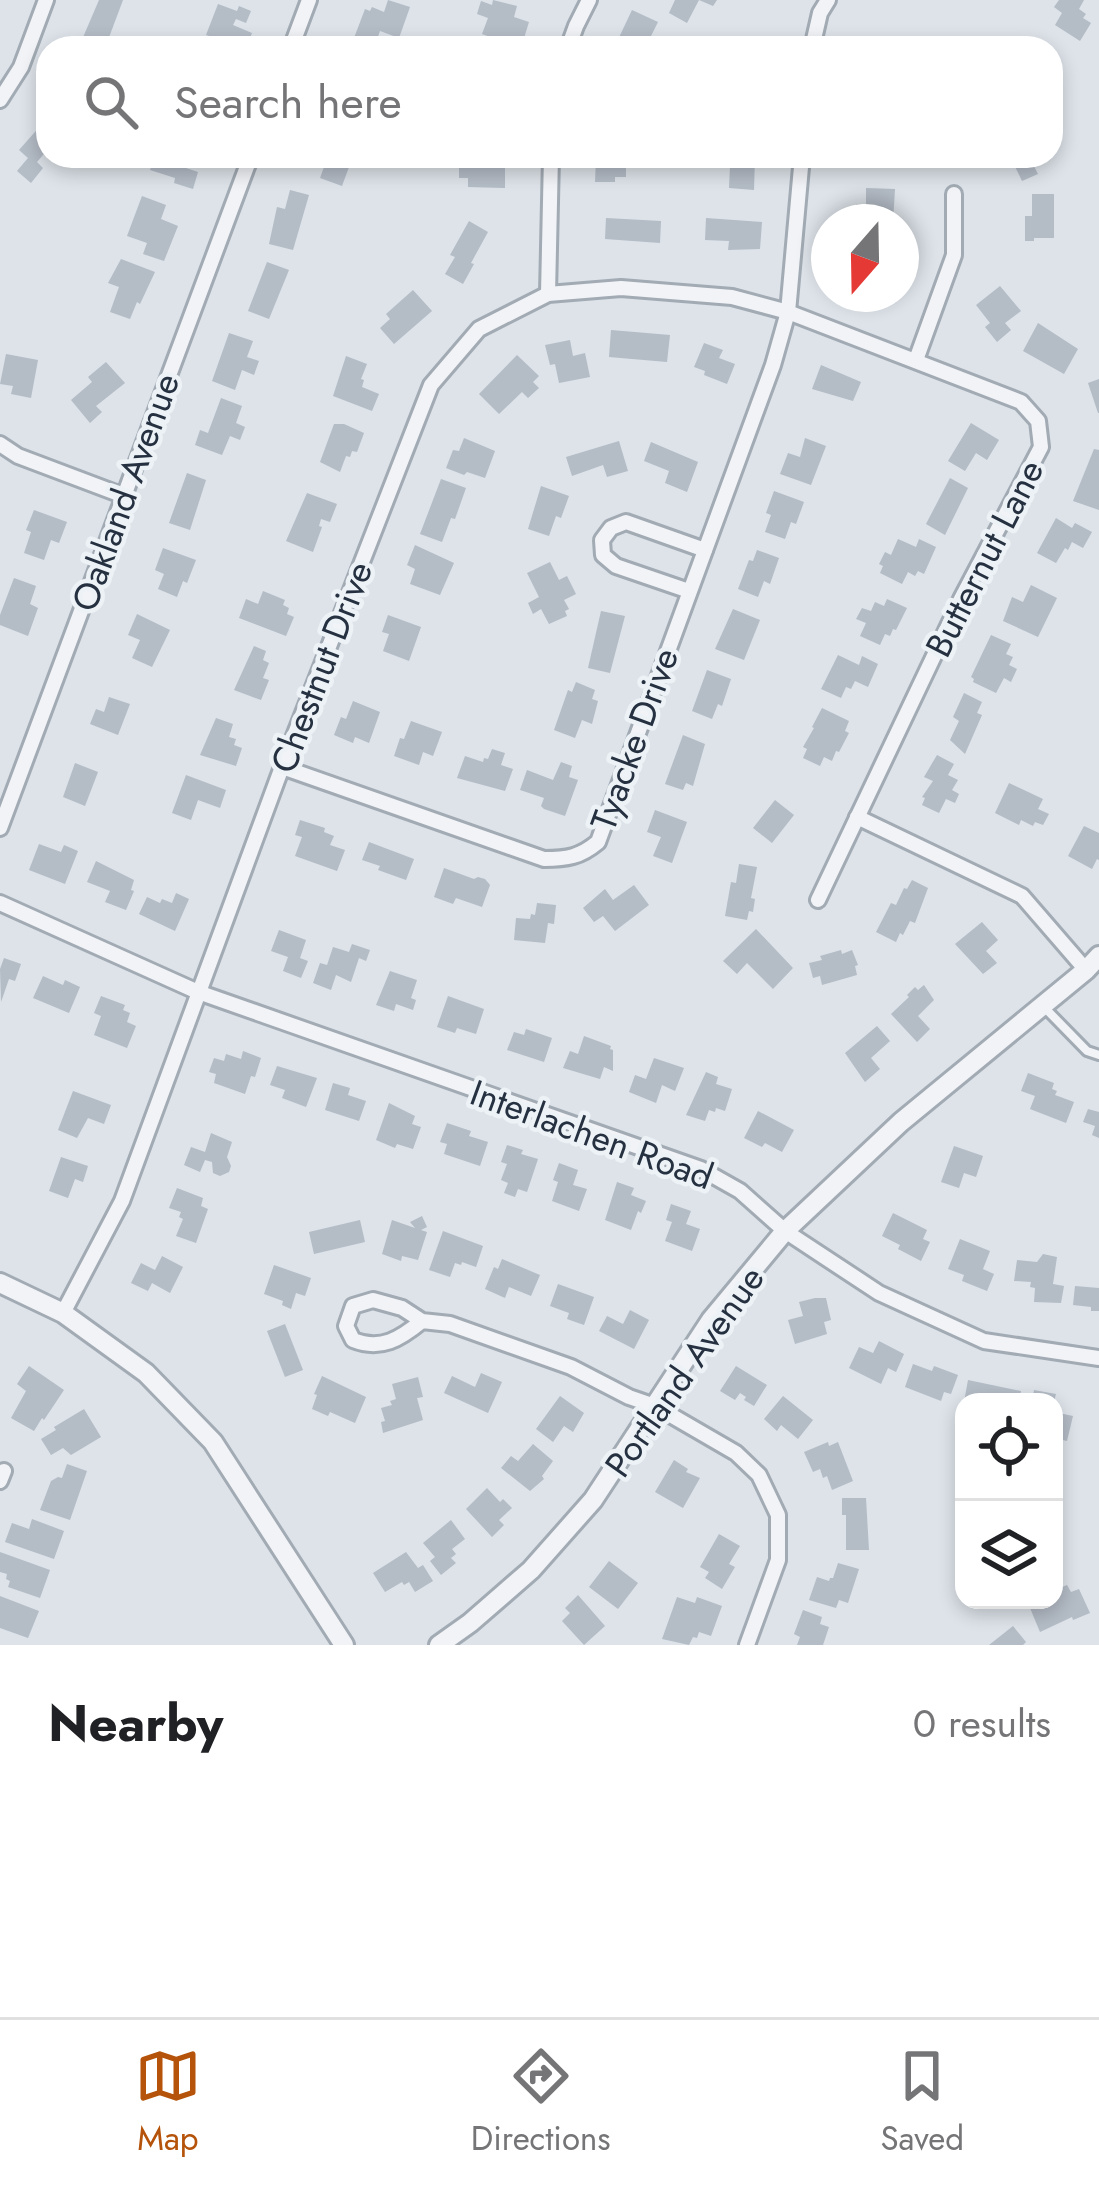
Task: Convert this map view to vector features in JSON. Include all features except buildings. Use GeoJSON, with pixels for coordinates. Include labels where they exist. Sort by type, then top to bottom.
{"type":"FeatureCollection","features":[{"type":"Feature","properties":{"kind":"street"},"geometry":{"type":"LineString","coordinates":[[0,100],[21,67],[46,0]]}},
{"type":"Feature","properties":{"kind":"street"},"geometry":{"type":"LineString","coordinates":[[296,36],[309,0]]}},
{"type":"Feature","properties":{"kind":"street"},"geometry":{"type":"LineString","coordinates":[[572,36],[589,0]]}},
{"type":"Feature","properties":{"kind":"street"},"geometry":{"type":"LineString","coordinates":[[815,36],[828,0]]}},
{"type":"Feature","properties":{"kind":"street","name":"Oakland Avenue"},"geometry":{"type":"LineString","coordinates":[[0,827],[247,168]]}},
{"type":"Feature","properties":{"kind":"street"},"geometry":{"type":"LineString","coordinates":[[548,295],[551,168]]}},
{"type":"Feature","properties":{"kind":"street","name":"Tyacke Drive"},"geometry":{"type":"LineString","coordinates":[[282,767],[544,859],[583,855],[598,842],[773,365],[788,312],[801,168]]}},
{"type":"Feature","properties":{"kind":"street"},"geometry":{"type":"LineString","coordinates":[[916,360],[954,255],[954,194]]}},
{"type":"Feature","properties":{"kind":"street","name":"Chestnut Drive"},"geometry":{"type":"LineString","coordinates":[[62,1312],[122,1201],[282,767],[431,385],[479,329],[548,295],[621,288],[732,297],[788,312]]}},
{"type":"Feature","properties":{"kind":"street","name":"Butternut Lane"},"geometry":{"type":"LineString","coordinates":[[788,312],[1021,402],[1038,421],[1042,447],[961,599],[818,900]]}},
{"type":"Feature","properties":{"kind":"street"},"geometry":{"type":"LineString","coordinates":[[0,444],[18,456],[124,496]]}},
{"type":"Feature","properties":{"kind":"street"},"geometry":{"type":"LineString","coordinates":[[688,591],[616,566],[603,555],[602,540],[611,528],[626,522],[705,550]]}},
{"type":"Feature","properties":{"kind":"street"},"geometry":{"type":"LineString","coordinates":[[857,817],[1022,896],[1092,963]]}},
{"type":"Feature","properties":{"kind":"street"},"geometry":{"type":"LineString","coordinates":[[0,903],[198,992]]}},
{"type":"Feature","properties":{"kind":"street","name":"Portland Avenue"},"geometry":{"type":"LineString","coordinates":[[439,1645],[531,1570],[593,1500],[711,1320],[785,1231],[901,1122],[1092,963]]}},
{"type":"Feature","properties":{"kind":"street","name":"Interlachen Road"},"geometry":{"type":"LineString","coordinates":[[198,992],[701,1169],[740,1191],[785,1231],[879,1293],[985,1341],[1099,1358]]}},
{"type":"Feature","properties":{"kind":"street"},"geometry":{"type":"LineString","coordinates":[[0,1283],[62,1312],[146,1373],[213,1442],[344,1645]]}},
{"type":"Feature","properties":{"kind":"street"},"geometry":{"type":"LineString","coordinates":[[422,1321],[400,1340],[368,1346],[353,1340],[346,1326],[353,1306],[373,1300],[402,1308],[422,1321],[450,1324],[571,1367],[656,1406],[736,1453],[759,1474],[778,1515],[778,1560],[747,1645]]}},
{"type":"Feature","properties":{"kind":"lane"},"geometry":{"type":"LineString","coordinates":[[1042,1006],[1087,1051],[1099,1054]]}}]}
